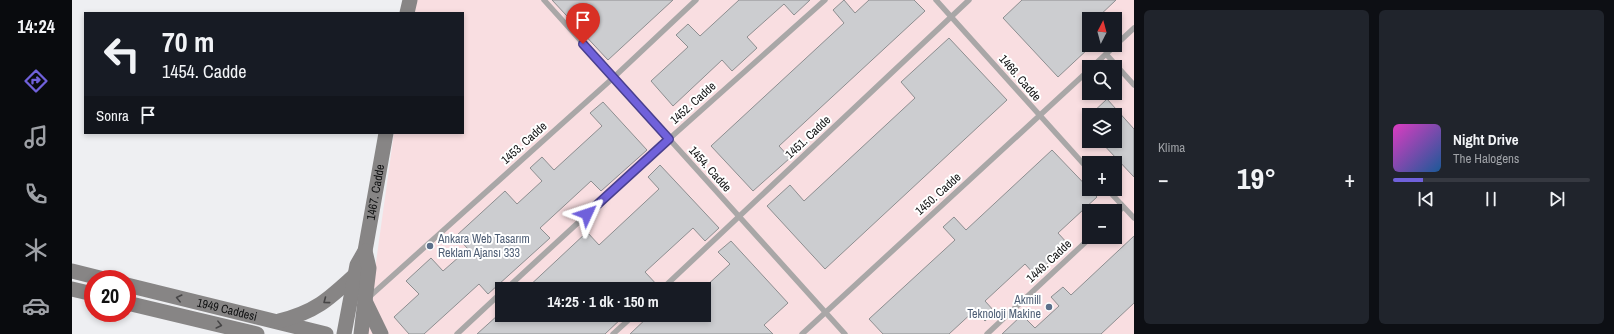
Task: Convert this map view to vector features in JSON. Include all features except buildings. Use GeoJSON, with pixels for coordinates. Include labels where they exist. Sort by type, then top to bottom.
{"type":"FeatureCollection","features":[{"type":"Feature","properties":{"kind":"street"},"geometry":{"type":"LineString","coordinates":[[407,12],[410,0]]}},
{"type":"Feature","properties":{"kind":"street","name":"1467. Cadde"},"geometry":{"type":"LineString","coordinates":[[344,334],[356,265],[365,251],[386,134]]}},
{"type":"Feature","properties":{"kind":"street","name":"1467. Cadde"},"geometry":{"type":"LineString","coordinates":[[360,334],[369,268],[365,251]]}},
{"type":"Feature","properties":{"kind":"street"},"geometry":{"type":"LineString","coordinates":[[72,271],[84,274]]}},
{"type":"Feature","properties":{"kind":"street"},"geometry":{"type":"LineString","coordinates":[[276,322],[298,316],[317,308],[355,275]]}},
{"type":"Feature","properties":{"kind":"street","name":"1949 Caddesi"},"geometry":{"type":"LineString","coordinates":[[136,287],[326,334]]}},
{"type":"Feature","properties":{"kind":"street"},"geometry":{"type":"LineString","coordinates":[[72,289],[84,292]]}},
{"type":"Feature","properties":{"kind":"street"},"geometry":{"type":"LineString","coordinates":[[365,301],[381,334]]}},
{"type":"Feature","properties":{"kind":"street","name":"1949 Caddesi"},"geometry":{"type":"LineString","coordinates":[[136,305],[257,334]]}},
{"type":"Feature","properties":{"kind":"lane","name":"1454. Cadde"},"geometry":{"type":"LineString","coordinates":[[544,0],[845,334]]}},
{"type":"Feature","properties":{"kind":"lane","name":"1453. Cadde"},"geometry":{"type":"LineString","coordinates":[[365,301],[613,78],[696,0]]}},
{"type":"Feature","properties":{"kind":"lane","name":"1452. Cadde"},"geometry":{"type":"LineString","coordinates":[[514,282],[669,139],[825,0]]}},
{"type":"Feature","properties":{"kind":"lane","name":"1466. Cadde"},"geometry":{"type":"LineString","coordinates":[[936,0],[1039,117],[1082,163]]}},
{"type":"Feature","properties":{"kind":"lane","name":"1451. Cadde"},"geometry":{"type":"LineString","coordinates":[[669,282],[969,0]]}},
{"type":"Feature","properties":{"kind":"lane"},"geometry":{"type":"LineString","coordinates":[[1100,60],[1134,28]]}},
{"type":"Feature","properties":{"kind":"lane"},"geometry":{"type":"LineString","coordinates":[[1106,54],[1134,85]]}},
{"type":"Feature","properties":{"kind":"lane","name":"1450. Cadde"},"geometry":{"type":"LineString","coordinates":[[802,334],[1082,77]]}},
{"type":"Feature","properties":{"kind":"lane"},"geometry":{"type":"LineString","coordinates":[[1113,196],[1134,218]]}},
{"type":"Feature","properties":{"kind":"lane","name":"1449. Cadde"},"geometry":{"type":"LineString","coordinates":[[987,334],[1083,244]]}},
{"type":"Feature","properties":{"kind":"lane"},"geometry":{"type":"LineString","coordinates":[[457,334],[495,299]]}},
{"type":"Feature","properties":{"kind":"lane"},"geometry":{"type":"LineString","coordinates":[[613,334],[626,322]]}},
{"type":"Feature","properties":{"kind":"shaded area"},"geometry":{"type":"Polygon","coordinates":[[[412,0],[1134,0],[1134,334],[366,334],[394,134],[464,134],[464,12],[410,12],[412,0]]]}},
{"type":"Feature","properties":{"kind":"place","name":"Ankara Web Tasarım Reklam Ajansı 333"},"geometry":{"type":"Point","coordinates":[430,246]}},
{"type":"Feature","properties":{"kind":"place","name":"Akmill Teknoloji Makine"},"geometry":{"type":"Point","coordinates":[1049,307]}},
{"type":"Feature","properties":{"kind":"route"},"geometry":{"type":"LineString","coordinates":[[583,44],[669,139],[587,214]]}}]}
